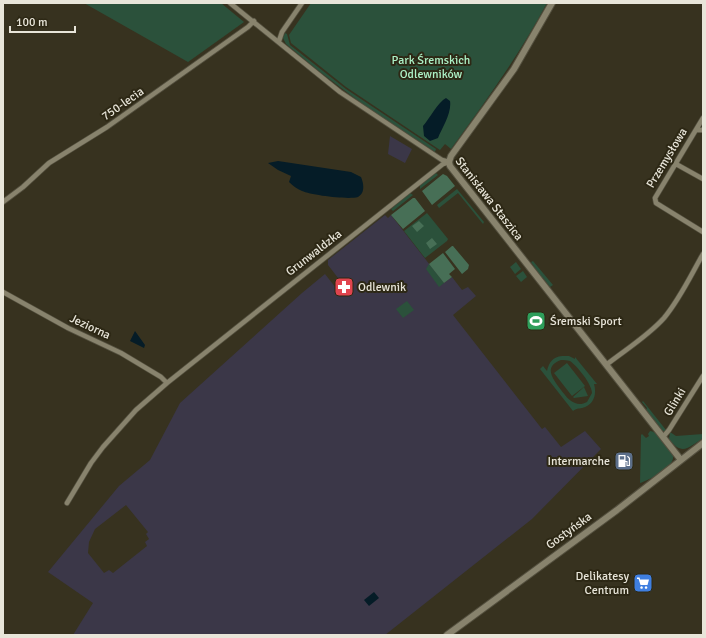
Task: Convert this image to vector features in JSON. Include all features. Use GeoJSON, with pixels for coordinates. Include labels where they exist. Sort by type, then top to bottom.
{"type":"FeatureCollection","features":[{"type":"Feature","properties":{"kind":"main road","name":"Grunwaldzka"},"geometry":{"type":"LineString","coordinates":[[449,162],[451,156],[514,69],[552,3]]}},
{"type":"Feature","properties":{"kind":"main road","name":"Stanisława Staszica"},"geometry":{"type":"LineString","coordinates":[[449,162],[452,170],[681,460]]}},
{"type":"Feature","properties":{"kind":"main road","name":"Gostyńska"},"geometry":{"type":"LineString","coordinates":[[447,635],[617,510],[703,443]]}},
{"type":"Feature","properties":{"kind":"street","name":"Stanisława Staszica"},"geometry":{"type":"LineString","coordinates":[[230,3],[279,41],[312,70],[350,98],[442,160],[449,162]]}},
{"type":"Feature","properties":{"kind":"street"},"geometry":{"type":"LineString","coordinates":[[279,41],[282,32],[302,3]]}},
{"type":"Feature","properties":{"kind":"street","name":"750-lecia"},"geometry":{"type":"LineString","coordinates":[[3,202],[19,191],[49,163],[103,130],[248,27],[254,21]]}},
{"type":"Feature","properties":{"kind":"street","name":"Przemysłowa"},"geometry":{"type":"LineString","coordinates":[[703,118],[655,198],[656,203],[703,232]]}},
{"type":"Feature","properties":{"kind":"street"},"geometry":{"type":"LineString","coordinates":[[696,130],[703,130]]}},
{"type":"Feature","properties":{"kind":"street","name":"Grunwaldzka"},"geometry":{"type":"LineString","coordinates":[[67,503],[88,468],[103,447],[136,410],[167,383],[424,179],[443,164],[449,162]]}},
{"type":"Feature","properties":{"kind":"street"},"geometry":{"type":"LineString","coordinates":[[676,164],[703,179]]}},
{"type":"Feature","properties":{"kind":"street"},"geometry":{"type":"LineString","coordinates":[[606,365],[663,319],[703,254]]}},
{"type":"Feature","properties":{"kind":"street","name":"Jeziorna"},"geometry":{"type":"LineString","coordinates":[[3,292],[63,325],[121,353],[161,377],[167,383]]}},
{"type":"Feature","properties":{"kind":"street","name":"Glinki"},"geometry":{"type":"LineString","coordinates":[[663,437],[703,376]]}},
{"type":"Feature","properties":{"kind":"shaded area"},"geometry":{"type":"Polygon","coordinates":[[[390,136],[412,149],[405,163],[388,154],[390,136]]]}},
{"type":"Feature","properties":{"kind":"shaded area"},"geometry":{"type":"Polygon","coordinates":[[[385,215],[388,218],[391,215],[444,283],[452,277],[462,290],[468,287],[476,296],[453,315],[542,429],[545,427],[561,447],[585,431],[601,449],[532,519],[385,635],[73,635],[93,603],[48,572],[119,486],[150,460],[180,403],[325,274],[336,288],[342,283],[328,265],[328,260],[385,215]],[[126,505],[95,529],[89,542],[88,553],[104,573],[109,570],[113,573],[147,546],[145,542],[149,539],[146,534],[148,532],[126,505]]]}},
{"type":"Feature","properties":{"kind":"green space"},"geometry":{"type":"Polygon","coordinates":[[[84,3],[221,3],[244,22],[188,62],[84,3]]]}},
{"type":"Feature","properties":{"kind":"green space","name":"Park Śremskich Odlewników"},"geometry":{"type":"Polygon","coordinates":[[[311,3],[547,3],[514,59],[451,149],[445,144],[440,150],[346,87],[291,43],[289,35],[311,3]]]}},
{"type":"Feature","properties":{"kind":"green space"},"geometry":{"type":"Polygon","coordinates":[[[285,33],[287,34],[290,45],[346,89],[436,149],[435,152],[365,106],[316,69],[286,44],[283,38],[285,33]]]}},
{"type":"Feature","properties":{"kind":"green space"},"geometry":{"type":"Polygon","coordinates":[[[436,173],[438,175],[420,189],[420,185],[436,173]]]}},
{"type":"Feature","properties":{"kind":"green space"},"geometry":{"type":"Polygon","coordinates":[[[443,174],[447,176],[455,186],[432,205],[422,191],[443,174]]]}},
{"type":"Feature","properties":{"kind":"green space"},"geometry":{"type":"Polygon","coordinates":[[[457,189],[484,222],[483,224],[458,193],[439,208],[437,205],[457,189]]]}},
{"type":"Feature","properties":{"kind":"green space"},"geometry":{"type":"Polygon","coordinates":[[[410,193],[413,195],[393,211],[391,209],[410,193]]]}},
{"type":"Feature","properties":{"kind":"green space"},"geometry":{"type":"Polygon","coordinates":[[[415,198],[425,211],[403,229],[391,215],[415,198]]]}},
{"type":"Feature","properties":{"kind":"green space"},"geometry":{"type":"Polygon","coordinates":[[[427,213],[448,239],[425,258],[404,231],[427,213]]]}},
{"type":"Feature","properties":{"kind":"green space"},"geometry":{"type":"Polygon","coordinates":[[[419,221],[424,226],[417,232],[412,226],[419,221]]]}},
{"type":"Feature","properties":{"kind":"green space"},"geometry":{"type":"Polygon","coordinates":[[[432,238],[437,244],[430,249],[426,243],[432,238]]]}},
{"type":"Feature","properties":{"kind":"green space"},"geometry":{"type":"Polygon","coordinates":[[[452,246],[469,265],[468,269],[462,274],[445,252],[452,246]]]}},
{"type":"Feature","properties":{"kind":"green space"},"geometry":{"type":"Polygon","coordinates":[[[443,253],[455,269],[449,274],[452,277],[444,283],[429,264],[443,253]]]}},
{"type":"Feature","properties":{"kind":"green space"},"geometry":{"type":"Polygon","coordinates":[[[533,261],[553,285],[550,287],[541,277],[531,262],[533,261]]]}},
{"type":"Feature","properties":{"kind":"green space"},"geometry":{"type":"Polygon","coordinates":[[[516,262],[521,269],[515,274],[510,267],[516,262]]]}},
{"type":"Feature","properties":{"kind":"green space"},"geometry":{"type":"Polygon","coordinates":[[[429,264],[444,283],[439,287],[426,269],[429,264]]]}},
{"type":"Feature","properties":{"kind":"green space"},"geometry":{"type":"Polygon","coordinates":[[[523,271],[527,277],[521,282],[516,276],[523,271]]]}},
{"type":"Feature","properties":{"kind":"green space"},"geometry":{"type":"Polygon","coordinates":[[[407,301],[414,310],[403,318],[396,309],[407,301]]]}},
{"type":"Feature","properties":{"kind":"green space"},"geometry":{"type":"Polygon","coordinates":[[[562,356],[569,356],[575,359],[575,357],[597,384],[594,384],[594,399],[586,407],[573,411],[540,369],[543,366],[547,371],[552,360],[562,356]],[[561,360],[552,366],[551,374],[553,378],[567,398],[571,401],[576,404],[587,402],[592,393],[587,380],[570,361],[561,360]]]}},
{"type":"Feature","properties":{"kind":"green space"},"geometry":{"type":"Polygon","coordinates":[[[567,363],[585,386],[572,396],[554,373],[567,363]]]}},
{"type":"Feature","properties":{"kind":"green space"},"geometry":{"type":"Polygon","coordinates":[[[584,387],[588,396],[573,397],[584,387]]]}},
{"type":"Feature","properties":{"kind":"green space"},"geometry":{"type":"Polygon","coordinates":[[[643,401],[668,431],[663,431],[646,410],[647,408],[642,402],[643,401]]]}},
{"type":"Feature","properties":{"kind":"green space"},"geometry":{"type":"Polygon","coordinates":[[[650,431],[656,434],[672,452],[673,460],[666,469],[640,483],[641,435],[642,434],[646,438],[649,436],[648,434],[650,431]]]}},
{"type":"Feature","properties":{"kind":"green space"},"geometry":{"type":"Polygon","coordinates":[[[670,432],[676,436],[703,434],[703,438],[689,447],[682,449],[669,439],[670,432]]]}},
{"type":"Feature","properties":{"kind":"water"},"geometry":{"type":"Polygon","coordinates":[[[446,98],[450,101],[450,110],[438,138],[430,141],[424,136],[423,126],[437,107],[446,98]]]}},
{"type":"Feature","properties":{"kind":"water"},"geometry":{"type":"Polygon","coordinates":[[[278,161],[351,172],[361,177],[363,191],[358,197],[353,198],[307,193],[289,182],[291,176],[268,163],[278,161]]]}},
{"type":"Feature","properties":{"kind":"water"},"geometry":{"type":"Polygon","coordinates":[[[135,331],[145,345],[144,348],[130,341],[135,331]]]}},
{"type":"Feature","properties":{"kind":"water"},"geometry":{"type":"Polygon","coordinates":[[[374,592],[379,598],[369,606],[364,600],[374,592]]]}},
{"type":"Feature","properties":{"kind":"place","name":"Odlewnik"},"geometry":{"type":"Point","coordinates":[344,287]}},
{"type":"Feature","properties":{"kind":"place","name":"Śremski Sport"},"geometry":{"type":"Point","coordinates":[536,321]}},
{"type":"Feature","properties":{"kind":"place","name":"Intermarche"},"geometry":{"type":"Point","coordinates":[624,461]}},
{"type":"Feature","properties":{"kind":"place","name":"Delikatesy Centrum"},"geometry":{"type":"Point","coordinates":[643,583]}}]}
